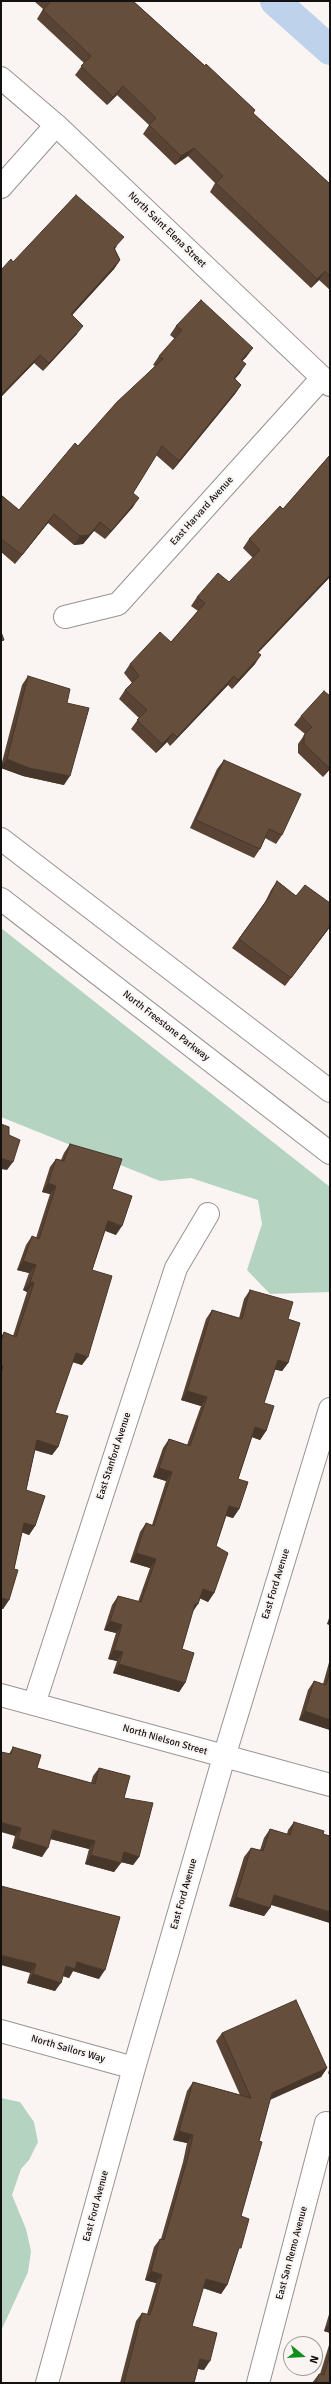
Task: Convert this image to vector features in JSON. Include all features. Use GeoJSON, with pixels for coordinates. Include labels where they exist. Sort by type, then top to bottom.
{"type":"FeatureCollection","features":[{"type":"Feature","properties":{"kind":"street","name":"North Saint Elena Street"},"geometry":{"type":"LineString","coordinates":[[1,78],[56,125],[326,381]]}},
{"type":"Feature","properties":{"kind":"street"},"geometry":{"type":"LineString","coordinates":[[1,187],[56,125]]}},
{"type":"Feature","properties":{"kind":"street","name":"East Harvard Avenue"},"geometry":{"type":"LineString","coordinates":[[65,617],[118,604],[326,381]]}},
{"type":"Feature","properties":{"kind":"street"},"geometry":{"type":"LineString","coordinates":[[1,840],[330,1091]]}},
{"type":"Feature","properties":{"kind":"street","name":"North Freestone Parkway"},"geometry":{"type":"LineString","coordinates":[[1,899],[330,1153]]}},
{"type":"Feature","properties":{"kind":"street","name":"East Stanford Avenue"},"geometry":{"type":"LineString","coordinates":[[34,1704],[176,1268],[208,1214]]}},
{"type":"Feature","properties":{"kind":"street","name":"East Ford Avenue"},"geometry":{"type":"LineString","coordinates":[[47,2383],[134,2068],[224,1757],[330,1409]]}},
{"type":"Feature","properties":{"kind":"street","name":"North Nielson Street"},"geometry":{"type":"LineString","coordinates":[[1,1696],[224,1757],[330,1784]]}},
{"type":"Feature","properties":{"kind":"street","name":"North Sailors Way"},"geometry":{"type":"LineString","coordinates":[[1,2030],[134,2068]]}},
{"type":"Feature","properties":{"kind":"street","name":"East San Remo Avenue"},"geometry":{"type":"LineString","coordinates":[[258,2383],[328,2124]]}},
{"type":"Feature","properties":{"kind":"green space"},"geometry":{"type":"Polygon","coordinates":[[[1,928],[330,1187],[330,1292],[270,1294],[247,1270],[262,1224],[258,1200],[191,1178],[160,1181],[1,1117],[1,928]]]}},
{"type":"Feature","properties":{"kind":"green space"},"geometry":{"type":"Polygon","coordinates":[[[1,2098],[20,2102],[34,2122],[38,2142],[29,2160],[21,2169],[12,2195],[26,2229],[31,2251],[28,2272],[1,2331],[1,2098]]]}},
{"type":"Feature","properties":{"kind":"building"},"geometry":{"type":"Polygon","coordinates":[[[50,1],[133,1],[205,66],[206,64],[255,110],[253,113],[330,184],[330,276],[325,271],[317,279],[216,183],[223,176],[194,148],[181,156],[149,125],[156,118],[123,86],[113,97],[81,66],[91,56],[43,10],[50,1]]]}},
{"type":"Feature","properties":{"kind":"building"},"geometry":{"type":"Polygon","coordinates":[[[76,195],[124,237],[114,248],[120,260],[71,314],[83,326],[49,363],[40,355],[1,395],[1,270],[11,259],[13,262],[76,195]]]}},
{"type":"Feature","properties":{"kind":"building"},"geometry":{"type":"Polygon","coordinates":[[[201,300],[253,348],[241,360],[246,364],[234,378],[241,385],[179,461],[162,446],[133,493],[139,498],[111,531],[100,522],[89,535],[80,536],[54,514],[22,555],[1,539],[1,495],[19,510],[75,443],[78,446],[117,402],[163,359],[159,356],[182,330],[176,326],[201,300]]]}},
{"type":"Feature","properties":{"kind":"building"},"geometry":{"type":"Polygon","coordinates":[[[330,455],[330,575],[257,652],[261,655],[238,680],[234,676],[177,737],[173,733],[162,744],[137,720],[147,710],[125,690],[139,676],[130,664],[160,632],[171,642],[205,603],[197,597],[218,573],[229,582],[260,550],[249,539],[280,506],[283,509],[330,455]]]}},
{"type":"Feature","properties":{"kind":"building"},"geometry":{"type":"Polygon","coordinates":[[[1,632],[4,640],[1,641],[1,632]]]}},
{"type":"Feature","properties":{"kind":"building"},"geometry":{"type":"Polygon","coordinates":[[[28,676],[70,689],[67,703],[89,708],[70,776],[29,768],[7,759],[28,676]]]}},
{"type":"Feature","properties":{"kind":"building"},"geometry":{"type":"Polygon","coordinates":[[[324,691],[330,696],[329,768],[304,744],[304,735],[312,727],[301,716],[324,691]]]}},
{"type":"Feature","properties":{"kind":"building"},"geometry":{"type":"Polygon","coordinates":[[[224,760],[301,794],[282,835],[269,829],[260,849],[196,820],[224,760]]]}},
{"type":"Feature","properties":{"kind":"building"},"geometry":{"type":"Polygon","coordinates":[[[277,881],[296,896],[305,885],[330,903],[330,926],[291,978],[239,939],[269,897],[277,881]]]}},
{"type":"Feature","properties":{"kind":"building"},"geometry":{"type":"Polygon","coordinates":[[[1,1124],[9,1127],[9,1135],[20,1140],[13,1162],[1,1158],[1,1124]]]}},
{"type":"Feature","properties":{"kind":"building"},"geometry":{"type":"Polygon","coordinates":[[[70,1144],[122,1159],[112,1189],[132,1196],[122,1226],[108,1221],[92,1270],[112,1276],[88,1357],[76,1353],[55,1413],[68,1416],[58,1447],[37,1440],[26,1490],[45,1496],[35,1526],[24,1523],[14,1569],[18,1570],[9,1600],[1,1598],[1,1374],[3,1366],[1,1365],[1,1342],[4,1332],[16,1337],[34,1283],[30,1282],[36,1265],[23,1261],[32,1236],[39,1239],[56,1186],[48,1183],[56,1159],[64,1161],[70,1144]]]}},
{"type":"Feature","properties":{"kind":"building"},"geometry":{"type":"Polygon","coordinates":[[[250,1290],[293,1302],[288,1319],[300,1323],[288,1363],[278,1360],[264,1403],[274,1406],[266,1431],[255,1427],[238,1479],[248,1482],[239,1509],[229,1506],[216,1546],[228,1553],[214,1593],[203,1589],[198,1604],[195,1604],[182,1649],[194,1653],[185,1683],[119,1664],[123,1652],[114,1650],[122,1625],[110,1621],[118,1596],[141,1602],[156,1559],[136,1553],[146,1523],[154,1526],[172,1472],[159,1468],[169,1439],[190,1446],[207,1397],[187,1391],[212,1310],[242,1319],[250,1290]]]}},
{"type":"Feature","properties":{"kind":"building"},"geometry":{"type":"Polygon","coordinates":[[[330,1671],[330,1720],[305,1711],[314,1681],[326,1685],[330,1671]]]}},
{"type":"Feature","properties":{"kind":"building"},"geometry":{"type":"Polygon","coordinates":[[[13,1747],[41,1755],[37,1768],[95,1784],[99,1768],[130,1776],[124,1798],[153,1803],[139,1857],[124,1852],[121,1863],[91,1855],[95,1841],[53,1830],[48,1848],[18,1839],[21,1828],[1,1822],[1,1752],[11,1754],[13,1747]]]}},
{"type":"Feature","properties":{"kind":"building"},"geometry":{"type":"Polygon","coordinates":[[[294,1822],[324,1831],[323,1834],[330,1836],[330,1912],[274,1895],[270,1908],[236,1897],[251,1848],[263,1851],[270,1829],[290,1835],[294,1822]]]}},
{"type":"Feature","properties":{"kind":"building"},"geometry":{"type":"Polygon","coordinates":[[[1,1886],[120,1917],[105,1970],[77,1962],[75,1969],[66,1966],[61,1983],[33,1974],[36,1964],[1,1955],[1,1886]]]}},
{"type":"Feature","properties":{"kind":"building"},"geometry":{"type":"Polygon","coordinates":[[[296,2000],[327,2068],[272,2093],[259,2141],[262,2142],[241,2216],[249,2219],[241,2248],[239,2248],[227,2285],[206,2279],[192,2326],[217,2333],[210,2361],[200,2359],[194,2383],[124,2383],[142,2313],[150,2315],[162,2275],[151,2271],[160,2239],[164,2240],[193,2135],[179,2131],[193,2082],[251,2098],[222,2033],[296,2000]]]}},
{"type":"Feature","properties":{"kind":"building"},"geometry":{"type":"Polygon","coordinates":[[[330,2354],[330,2383],[316,2383],[318,2376],[324,2375],[330,2354]]]}},
{"type":"Feature","properties":{"kind":"waterway"},"geometry":{"type":"LineString","coordinates":[[275,1],[330,50]]}}]}
